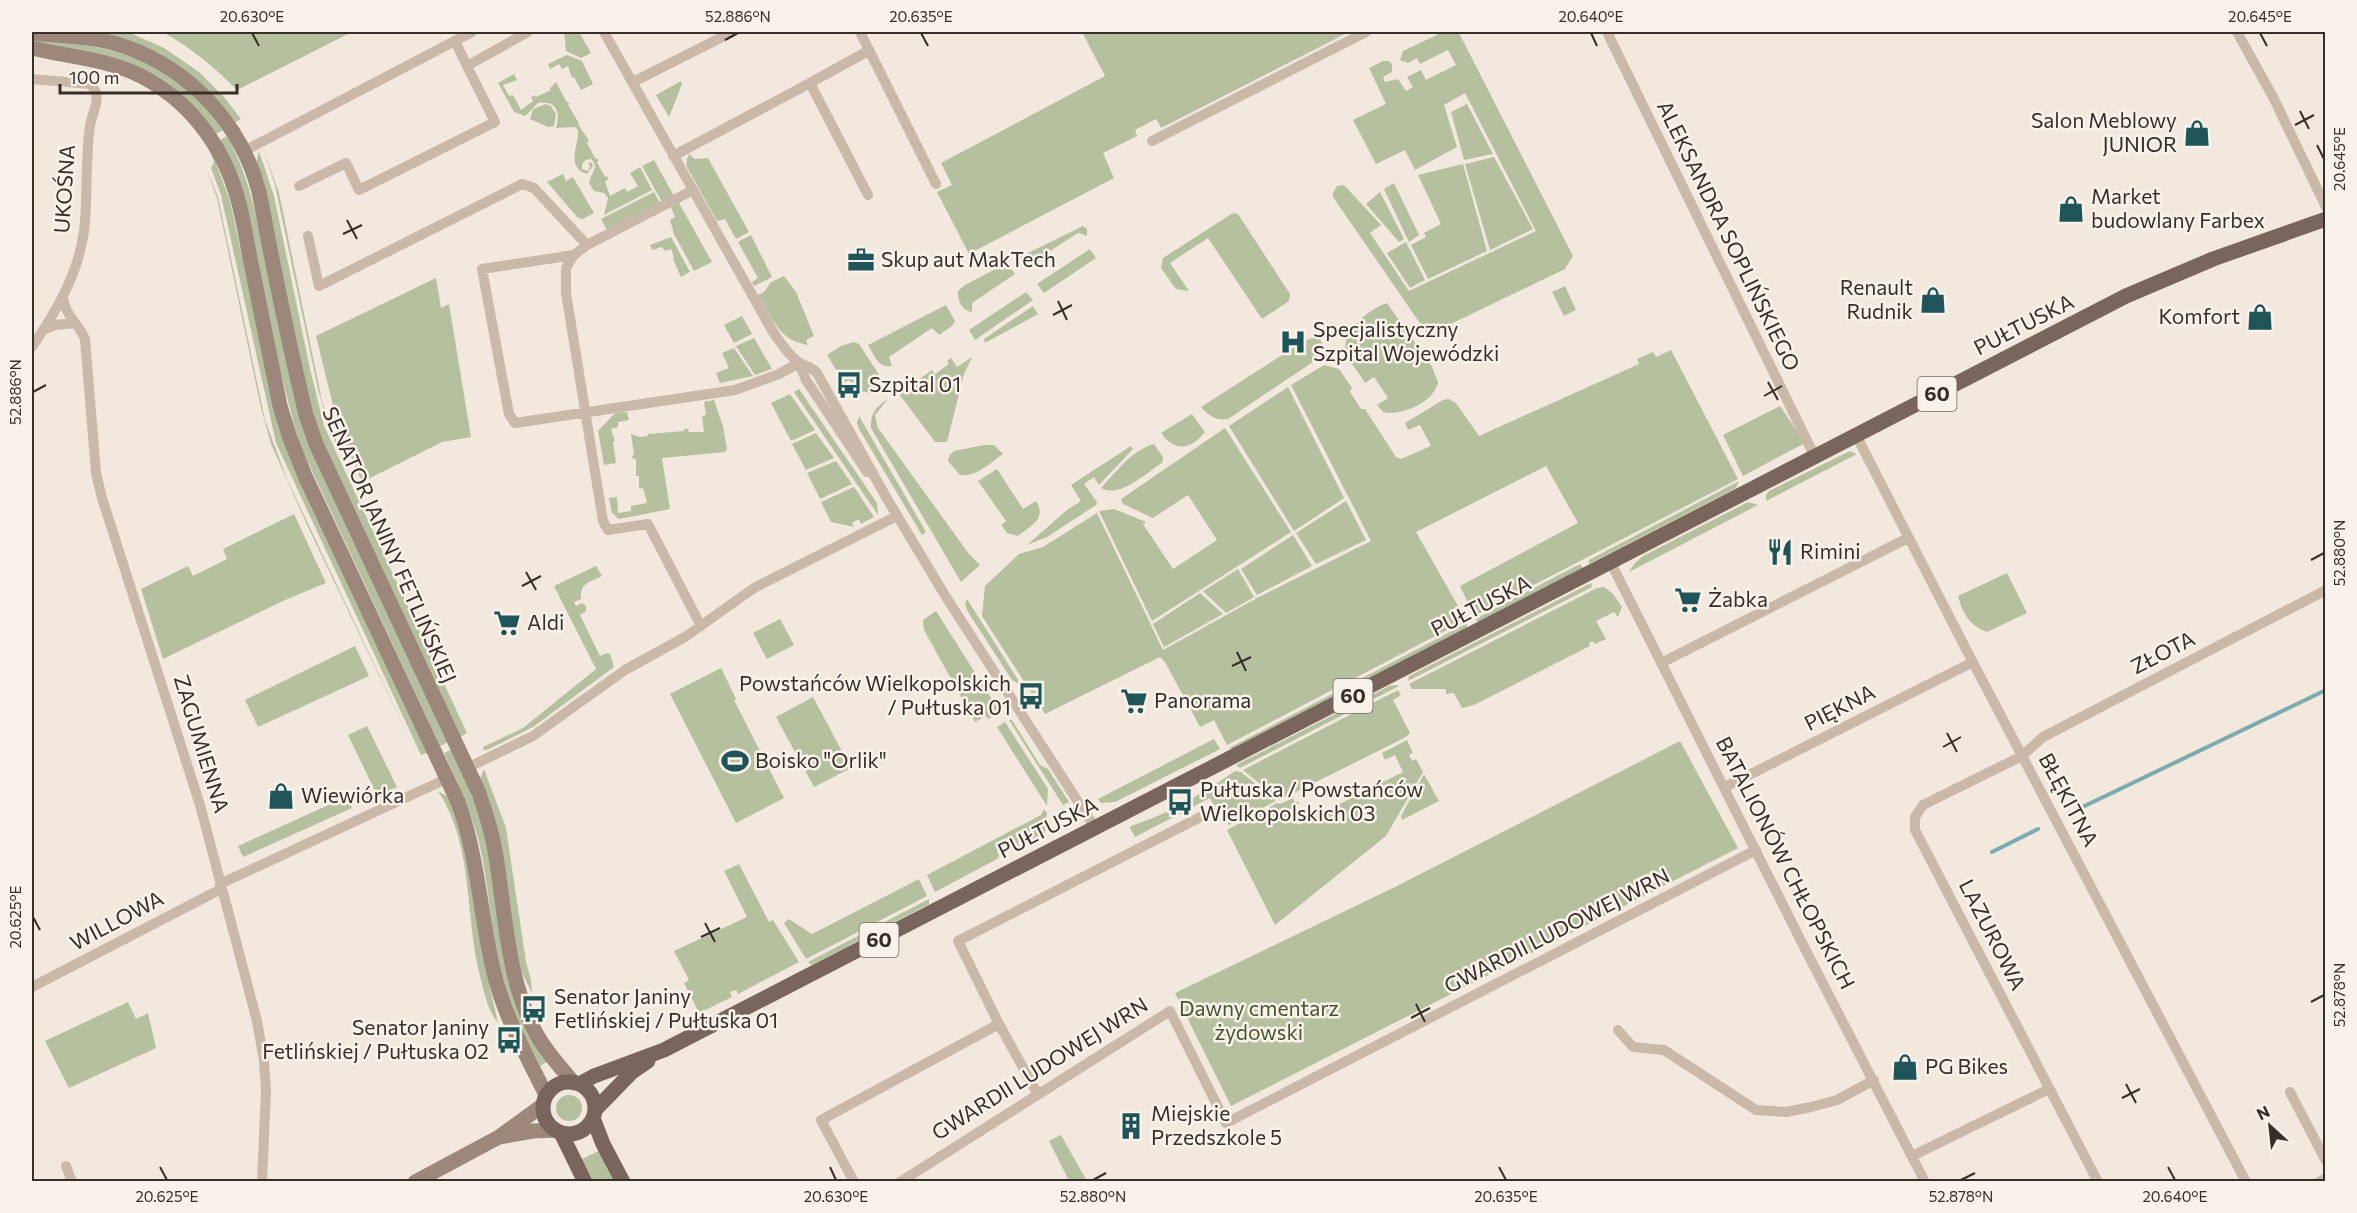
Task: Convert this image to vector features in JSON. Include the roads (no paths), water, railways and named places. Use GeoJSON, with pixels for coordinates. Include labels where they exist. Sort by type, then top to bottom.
{"type":"FeatureCollection","features":[{"type":"Feature","properties":{"kind":"main road","name":"SENATOR JANINY FETLIŃSKIEJ"},"geometry":{"type":"LineString","coordinates":[[32,33],[110,42],[154,59],[176,72],[210,102],[231,129],[243,151],[258,191],[299,387],[316,444],[478,794],[492,837],[512,967],[521,998],[537,1036],[576,1084]]}},
{"type":"Feature","properties":{"kind":"main road","name":"SENATOR JANINY FETLIŃSKIEJ"},"geometry":{"type":"LineString","coordinates":[[32,48],[93,60],[123,68],[143,77],[162,89],[193,115],[220,153],[237,195],[280,406],[290,438],[305,476],[448,778],[468,828],[492,968],[503,1006],[545,1100]]}},
{"type":"Feature","properties":{"kind":"main road","name":"PUŁTUSKA"},"geometry":{"type":"LineString","coordinates":[[576,1084],[664,1050],[2161,279],[2265,239],[2325,219]]}},
{"type":"Feature","properties":{"kind":"main road","name":"PUŁTUSKA"},"geometry":{"type":"LineString","coordinates":[[594,1114],[632,1072],[664,1050]]}},
{"type":"Feature","properties":{"kind":"main road"},"geometry":{"type":"LineString","coordinates":[[415,1182],[499,1137],[545,1100],[561,1083],[576,1084],[593,1097],[594,1114],[603,1144],[623,1182]]}},
{"type":"Feature","properties":{"kind":"main road"},"geometry":{"type":"LineString","coordinates":[[545,1100],[547,1122],[559,1132],[585,1182]]}},
{"type":"Feature","properties":{"kind":"main road"},"geometry":{"type":"LineString","coordinates":[[499,1137],[533,1131],[574,1134],[586,1128],[594,1114]]}},
{"type":"Feature","properties":{"kind":"street"},"geometry":{"type":"LineString","coordinates":[[243,151],[472,32]]}},
{"type":"Feature","properties":{"kind":"street"},"geometry":{"type":"LineString","coordinates":[[467,66],[528,32]]}},
{"type":"Feature","properties":{"kind":"street"},"geometry":{"type":"LineString","coordinates":[[604,32],[773,332],[784,349],[799,363],[806,380],[850,449],[886,497],[946,597],[1095,828]]}},
{"type":"Feature","properties":{"kind":"street"},"geometry":{"type":"LineString","coordinates":[[633,82],[732,32]]}},
{"type":"Feature","properties":{"kind":"street"},"geometry":{"type":"LineString","coordinates":[[860,32],[936,184]]}},
{"type":"Feature","properties":{"kind":"street"},"geometry":{"type":"LineString","coordinates":[[1152,141],[1366,32]]}},
{"type":"Feature","properties":{"kind":"street","name":"ALEKSANDRA SOPLIŃSKIEGO"},"geometry":{"type":"LineString","coordinates":[[1606,32],[1815,457]]}},
{"type":"Feature","properties":{"kind":"street"},"geometry":{"type":"LineString","coordinates":[[2237,32],[2273,97],[2325,207]]}},
{"type":"Feature","properties":{"kind":"street"},"geometry":{"type":"LineString","coordinates":[[299,186],[346,163],[359,190],[495,122],[454,41]]}},
{"type":"Feature","properties":{"kind":"street"},"geometry":{"type":"LineString","coordinates":[[673,156],[868,51]]}},
{"type":"Feature","properties":{"kind":"street","name":"UKOŚNA"},"geometry":{"type":"LineString","coordinates":[[32,79],[90,84],[96,90],[97,99],[90,124],[84,232],[73,274],[63,298],[32,347]]}},
{"type":"Feature","properties":{"kind":"street"},"geometry":{"type":"LineString","coordinates":[[810,83],[868,195]]}},
{"type":"Feature","properties":{"kind":"street"},"geometry":{"type":"LineString","coordinates":[[309,236],[319,286],[522,184],[534,188],[587,245]]}},
{"type":"Feature","properties":{"kind":"street"},"geometry":{"type":"LineString","coordinates":[[693,190],[587,245],[574,255],[566,268],[566,293],[603,521],[608,530],[648,524],[701,627]]}},
{"type":"Feature","properties":{"kind":"street"},"geometry":{"type":"LineString","coordinates":[[574,255],[482,269],[509,414],[516,423],[735,390],[779,375],[799,363]]}},
{"type":"Feature","properties":{"kind":"street","name":"ZAGUMIENNA"},"geometry":{"type":"LineString","coordinates":[[63,298],[64,308],[85,339],[96,473],[102,498],[193,784],[257,1021],[266,1090],[262,1182]]}},
{"type":"Feature","properties":{"kind":"street"},"geometry":{"type":"LineString","coordinates":[[43,330],[55,325],[75,323]]}},
{"type":"Feature","properties":{"kind":"street","name":"BŁĘKITNA"},"geometry":{"type":"LineString","coordinates":[[1856,435],[2246,1182]]}},
{"type":"Feature","properties":{"kind":"street"},"geometry":{"type":"LineString","coordinates":[[467,768],[533,736],[625,670],[701,627],[738,598],[769,579],[897,516]]}},
{"type":"Feature","properties":{"kind":"street"},"geometry":{"type":"LineString","coordinates":[[1661,663],[1908,538]]}},
{"type":"Feature","properties":{"kind":"street","name":"BATALIONÓW CHŁOPSKICH"},"geometry":{"type":"LineString","coordinates":[[1611,563],[1925,1182]]}},
{"type":"Feature","properties":{"kind":"street","name":"ZŁOTA"},"geometry":{"type":"LineString","coordinates":[[2022,756],[2043,737],[2325,590]]}},
{"type":"Feature","properties":{"kind":"street","name":"PIĘKNA"},"geometry":{"type":"LineString","coordinates":[[1725,788],[1973,662]]}},
{"type":"Feature","properties":{"kind":"street","name":"LAZUROWA"},"geometry":{"type":"LineString","coordinates":[[2022,756],[1923,805],[1915,817],[1916,830],[2098,1182]]}},
{"type":"Feature","properties":{"kind":"street","name":"WILLOWA"},"geometry":{"type":"LineString","coordinates":[[32,987],[221,887],[448,778]]}},
{"type":"Feature","properties":{"kind":"street"},"geometry":{"type":"LineString","coordinates":[[1038,1093],[999,1023],[958,941],[1212,811]]}},
{"type":"Feature","properties":{"kind":"street","name":"GWARDII LUDOWEJ WRN"},"geometry":{"type":"LineString","coordinates":[[900,1182],[1170,1011],[1226,1123],[1756,850]]}},
{"type":"Feature","properties":{"kind":"street"},"geometry":{"type":"LineString","coordinates":[[854,1182],[821,1120],[999,1023]]}},
{"type":"Feature","properties":{"kind":"street"},"geometry":{"type":"LineString","coordinates":[[1618,1030],[1634,1047],[1664,1050],[1756,1110],[1786,1112],[1811,1107],[1837,1100],[1874,1080]]}},
{"type":"Feature","properties":{"kind":"street"},"geometry":{"type":"LineString","coordinates":[[1912,1156],[2049,1089]]}},
{"type":"Feature","properties":{"kind":"street"},"geometry":{"type":"LineString","coordinates":[[2290,1092],[2325,1161]]}},
{"type":"Feature","properties":{"kind":"street"},"geometry":{"type":"LineString","coordinates":[[66,1166],[72,1182]]}},
{"type":"Feature","properties":{"kind":"street"},"geometry":{"type":"LineString","coordinates":[[2319,1182],[2325,1178]]}},
{"type":"Feature","properties":{"kind":"waterway"},"geometry":{"type":"LineString","coordinates":[[2068,814],[2326,690]]}},
{"type":"Feature","properties":{"kind":"waterway"},"geometry":{"type":"LineString","coordinates":[[1992,852],[2038,829]]}},
{"type":"Feature","properties":{"kind":"place","name":"Salon Meblowy JUNIOR"},"geometry":{"type":"Point","coordinates":[2197,133]}},
{"type":"Feature","properties":{"kind":"place","name":"Market budowlany Farbex"},"geometry":{"type":"Point","coordinates":[2071,209]}},
{"type":"Feature","properties":{"kind":"place","name":"Skup aut MakTech"},"geometry":{"type":"Point","coordinates":[861,260]}},
{"type":"Feature","properties":{"kind":"place","name":"Renault Rudnik"},"geometry":{"type":"Point","coordinates":[1933,300]}},
{"type":"Feature","properties":{"kind":"place","name":"Komfort"},"geometry":{"type":"Point","coordinates":[2260,317]}},
{"type":"Feature","properties":{"kind":"place","name":"Specjalistyczny Szpital Wojewódzki"},"geometry":{"type":"Point","coordinates":[1293,342]}},
{"type":"Feature","properties":{"kind":"place","name":"Szpital 01"},"geometry":{"type":"Point","coordinates":[849,385]}},
{"type":"Feature","properties":{"kind":"place","name":"Rimini"},"geometry":{"type":"Point","coordinates":[1780,552]}},
{"type":"Feature","properties":{"kind":"place","name":"Żabka"},"geometry":{"type":"Point","coordinates":[1688,600]}},
{"type":"Feature","properties":{"kind":"place","name":"Aldi"},"geometry":{"type":"Point","coordinates":[507,623]}},
{"type":"Feature","properties":{"kind":"place","name":"Powstańców Wielkopolskich / Pułtuska 01"},"geometry":{"type":"Point","coordinates":[1031,696]}},
{"type":"Feature","properties":{"kind":"place","name":"Panorama"},"geometry":{"type":"Point","coordinates":[1134,701]}},
{"type":"Feature","properties":{"kind":"place","name":"Boisko \"Orlik\""},"geometry":{"type":"Point","coordinates":[735,761]}},
{"type":"Feature","properties":{"kind":"place","name":"Wiewiórka"},"geometry":{"type":"Point","coordinates":[281,796]}},
{"type":"Feature","properties":{"kind":"place","name":"Pułtuska / Powstańców Wielkopolskich 03"},"geometry":{"type":"Point","coordinates":[1180,802]}},
{"type":"Feature","properties":{"kind":"place","name":"Senator Janiny Fetlińskiej / Pułtuska 01"},"geometry":{"type":"Point","coordinates":[534,1009]}},
{"type":"Feature","properties":{"kind":"place","name":"Senator Janiny Fetlińskiej / Pułtuska 02"},"geometry":{"type":"Point","coordinates":[509,1040]}},
{"type":"Feature","properties":{"kind":"place","name":"PG Bikes"},"geometry":{"type":"Point","coordinates":[1905,1067]}},
{"type":"Feature","properties":{"kind":"place","name":"Miejskie Przedszkole 5"},"geometry":{"type":"Point","coordinates":[1131,1126]}},
{"type":"Feature","properties":{"kind":"park label","name":"Dawny cmentarz żydowski"},"geometry":{"type":"Point","coordinates":[1259,1021]}}]}
